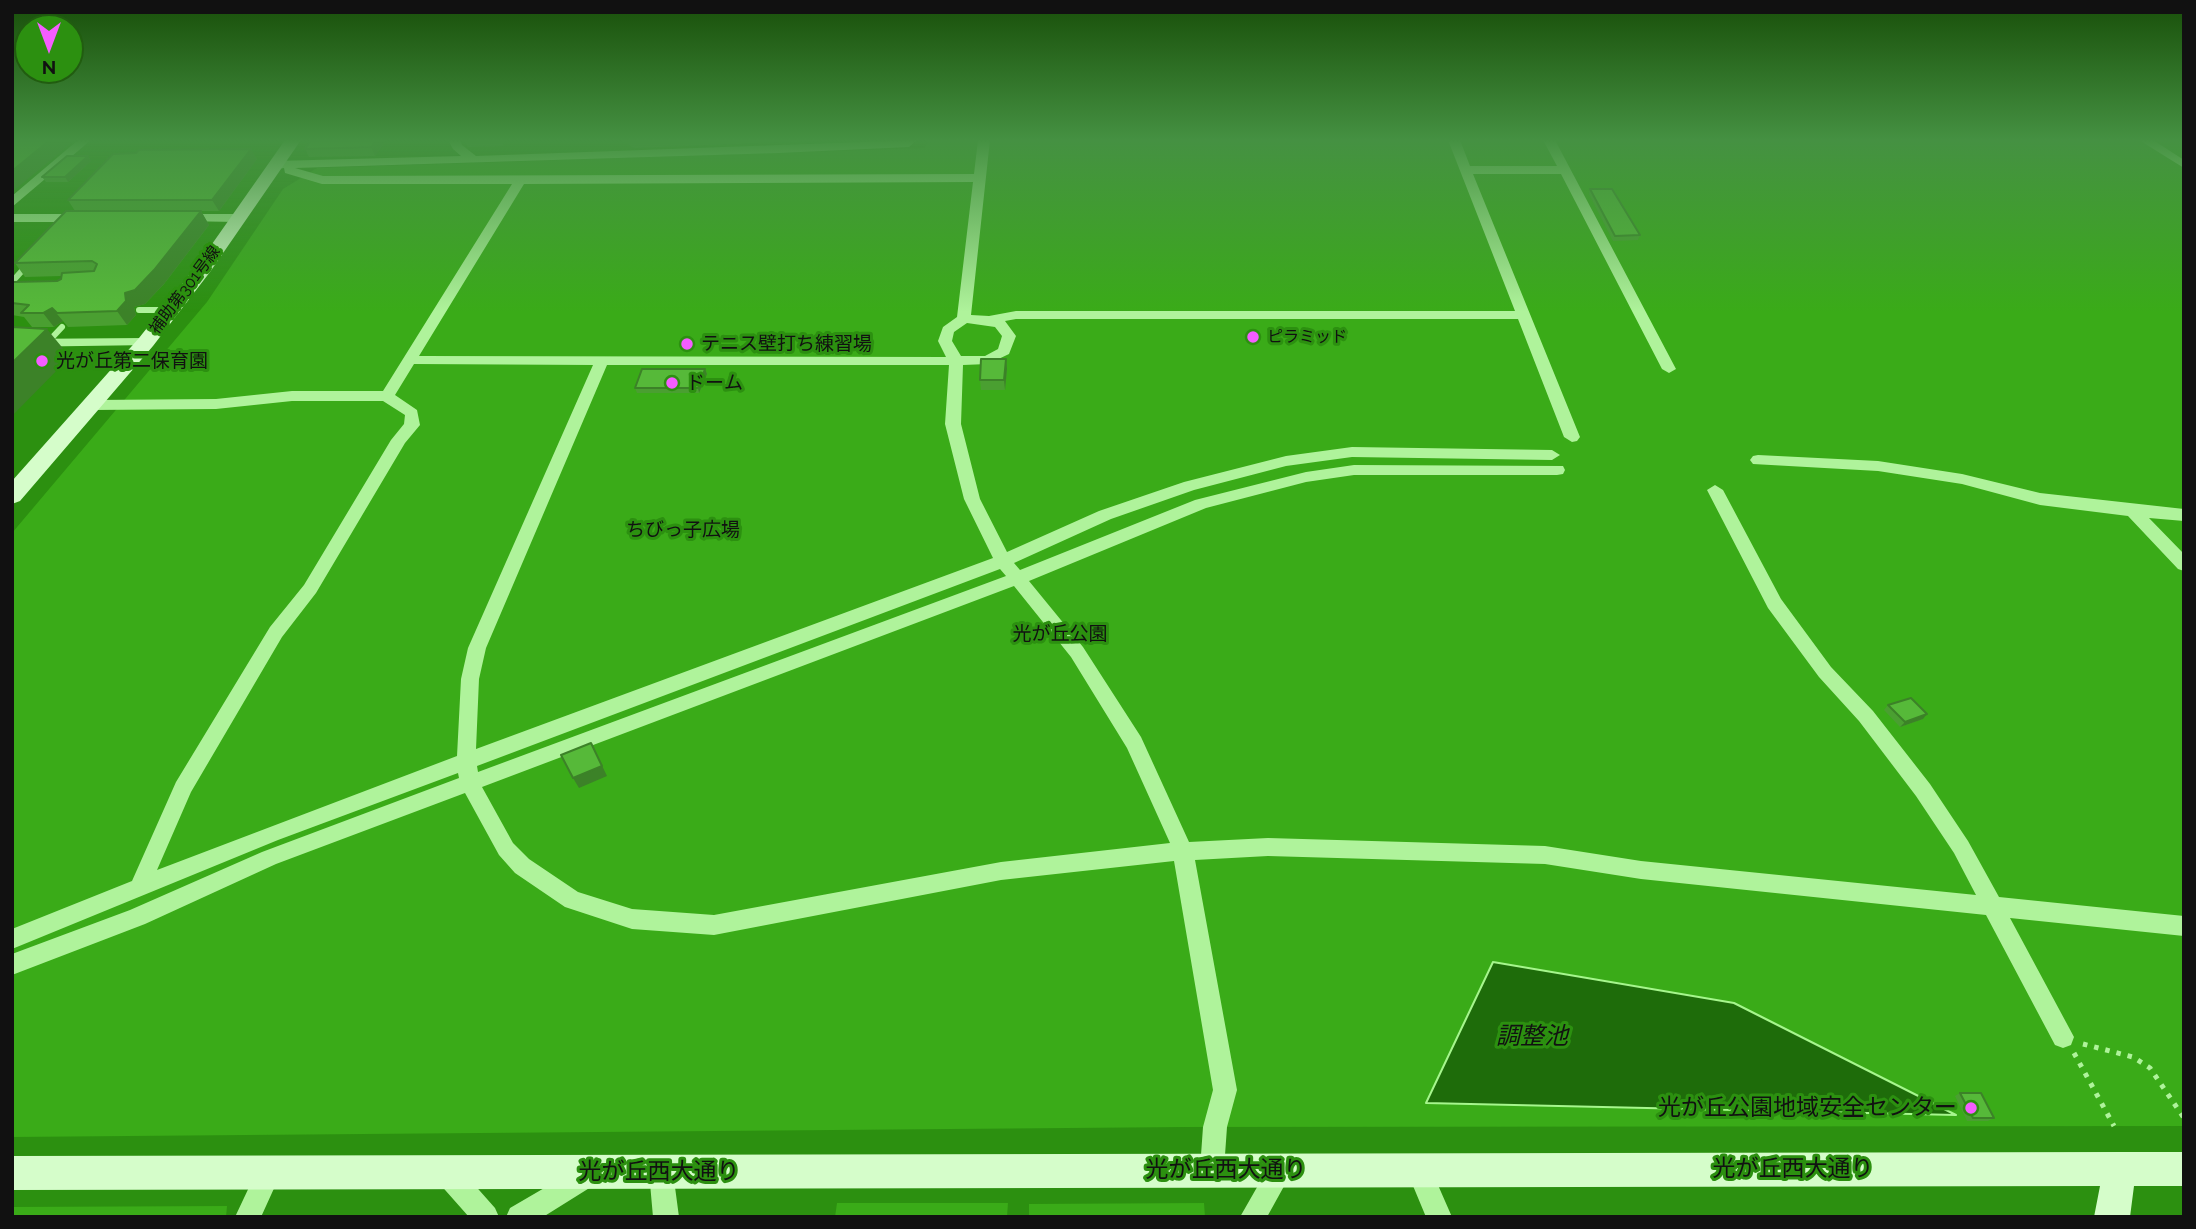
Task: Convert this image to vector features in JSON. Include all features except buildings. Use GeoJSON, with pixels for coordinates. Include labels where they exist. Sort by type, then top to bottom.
{"type":"FeatureCollection","features":[{"type":"Feature","properties":{"kind":"street","name":"補助第301号線"},"geometry":{"type":"LineString","coordinates":[[12,496],[146,342],[253,197]]}},
{"type":"Feature","properties":{"kind":"street"},"geometry":{"type":"LineString","coordinates":[[387,396],[509,197]]}},
{"type":"Feature","properties":{"kind":"street"},"geometry":{"type":"LineString","coordinates":[[964,319],[977,197]]}},
{"type":"Feature","properties":{"kind":"street"},"geometry":{"type":"LineString","coordinates":[[1477,197],[1572,437]]}},
{"type":"Feature","properties":{"kind":"street"},"geometry":{"type":"LineString","coordinates":[[1579,197],[1669,369]]}},
{"type":"Feature","properties":{"kind":"street"},"geometry":{"type":"LineString","coordinates":[[12,218],[65,223],[94,218]]}},
{"type":"Feature","properties":{"kind":"street"},"geometry":{"type":"LineString","coordinates":[[171,218],[239,218]]}},
{"type":"Feature","properties":{"kind":"street"},"geometry":{"type":"LineString","coordinates":[[1212,1169],[1214,1127],[1224,1090],[1183,851],[1134,743],[1077,652],[1003,561],[972,499],[953,424],[956,361],[945,341],[948,330],[964,319],[989,320],[1016,315],[1524,315]]}},
{"type":"Feature","properties":{"kind":"street"},"geometry":{"type":"LineString","coordinates":[[408,360],[601,363],[988,359],[1004,351],[1009,336],[1000,324],[989,320]]}},
{"type":"Feature","properties":{"kind":"street"},"geometry":{"type":"LineString","coordinates":[[12,343],[146,342]]}},
{"type":"Feature","properties":{"kind":"street"},"geometry":{"type":"LineString","coordinates":[[601,363],[477,648],[470,679],[466,760],[470,784],[506,849],[522,866],[572,900],[632,919],[714,925],[1001,871],[1183,851],[1268,847],[1545,855],[1654,872],[2184,926]]}},
{"type":"Feature","properties":{"kind":"street"},"geometry":{"type":"LineString","coordinates":[[92,405],[216,404],[292,396],[387,396],[412,413],[412,425],[399,440],[310,589],[276,632],[183,788],[139,889]]}},
{"type":"Feature","properties":{"kind":"street"},"geometry":{"type":"LineString","coordinates":[[12,939],[271,834],[1003,561],[1105,515],[1190,486],[1286,461],[1352,452],[1555,463],[1354,470],[1307,477],[1201,504],[1016,579],[269,858],[137,917],[12,965]]}},
{"type":"Feature","properties":{"kind":"street"},"geometry":{"type":"LineString","coordinates":[[1758,460],[1878,466],[1962,479],[2040,499],[2133,511],[2184,514]]}},
{"type":"Feature","properties":{"kind":"street"},"geometry":{"type":"LineString","coordinates":[[1715,490],[1774,603],[1825,672],[1866,716],[1923,790],[1961,847],[2063,1037]]}},
{"type":"Feature","properties":{"kind":"street"},"geometry":{"type":"LineString","coordinates":[[2133,511],[2184,565]]}},
{"type":"Feature","properties":{"kind":"street"},"geometry":{"type":"LineString","coordinates":[[1418,1169],[1439,1217]]}},
{"type":"Feature","properties":{"kind":"street"},"geometry":{"type":"LineString","coordinates":[[2112,1217],[2120,1169]]}},
{"type":"Feature","properties":{"kind":"street","name":"光が丘西大通り"},"geometry":{"type":"LineString","coordinates":[[12,1173],[2184,1169]]}},
{"type":"Feature","properties":{"kind":"street"},"geometry":{"type":"LineString","coordinates":[[1253,1217],[1281,1170]]}},
{"type":"Feature","properties":{"kind":"street"},"geometry":{"type":"LineString","coordinates":[[519,1217],[590,1172]]}},
{"type":"Feature","properties":{"kind":"street"},"geometry":{"type":"LineString","coordinates":[[661,1172],[666,1217]]}},
{"type":"Feature","properties":{"kind":"street"},"geometry":{"type":"LineString","coordinates":[[248,1217],[269,1173]]}},
{"type":"Feature","properties":{"kind":"street"},"geometry":{"type":"LineString","coordinates":[[447,1173],[486,1217]]}},
{"type":"Feature","properties":{"kind":"lane"},"geometry":{"type":"LineString","coordinates":[[12,282],[36,255]]}},
{"type":"Feature","properties":{"kind":"lane"},"geometry":{"type":"LineString","coordinates":[[12,282],[25,282]]}},
{"type":"Feature","properties":{"kind":"lane"},"geometry":{"type":"LineString","coordinates":[[139,310],[171,310]]}},
{"type":"Feature","properties":{"kind":"lane"},"geometry":{"type":"LineString","coordinates":[[47,343],[62,327]]}},
{"type":"Feature","properties":{"kind":"path"},"geometry":{"type":"LineString","coordinates":[[2063,1037],[2133,1057],[2150,1068],[2184,1118]]}},
{"type":"Feature","properties":{"kind":"path"},"geometry":{"type":"LineString","coordinates":[[2063,1037],[2114,1126]]}},
{"type":"Feature","properties":{"kind":"green space","name":"光が丘公園"},"geometry":{"type":"Polygon","coordinates":[[[277,197],[2184,197],[2184,1126],[1186,1127],[12,1137],[12,533],[207,302],[277,197]]]}},
{"type":"Feature","properties":{"kind":"green space"},"geometry":{"type":"Polygon","coordinates":[[[837,1203],[1008,1203],[1007,1217],[835,1217],[837,1203]]]}},
{"type":"Feature","properties":{"kind":"green space"},"geometry":{"type":"Polygon","coordinates":[[[1204,1203],[1205,1217],[1029,1217],[1029,1204],[1204,1203]]]}},
{"type":"Feature","properties":{"kind":"green space"},"geometry":{"type":"Polygon","coordinates":[[[227,1206],[226,1217],[12,1217],[12,1207],[227,1206]]]}},
{"type":"Feature","properties":{"kind":"water","name":"調整池"},"geometry":{"type":"Polygon","coordinates":[[[1493,962],[1734,1003],[1956,1115],[1426,1103],[1493,962]]]}},
{"type":"Feature","properties":{"kind":"place","name":"ピラミッド"},"geometry":{"type":"Point","coordinates":[1253,337]}},
{"type":"Feature","properties":{"kind":"place","name":"テニス壁打ち練習場"},"geometry":{"type":"Point","coordinates":[687,344]}},
{"type":"Feature","properties":{"kind":"place","name":"光が丘第二保育園"},"geometry":{"type":"Point","coordinates":[42,361]}},
{"type":"Feature","properties":{"kind":"place","name":"ドーム"},"geometry":{"type":"Point","coordinates":[672,383]}},
{"type":"Feature","properties":{"kind":"place","name":"光が丘公園地域安全センター"},"geometry":{"type":"Point","coordinates":[1971,1108]}},
{"type":"Feature","properties":{"kind":"park label","name":"ちびっ子広場"},"geometry":{"type":"Point","coordinates":[683,530]}}]}
